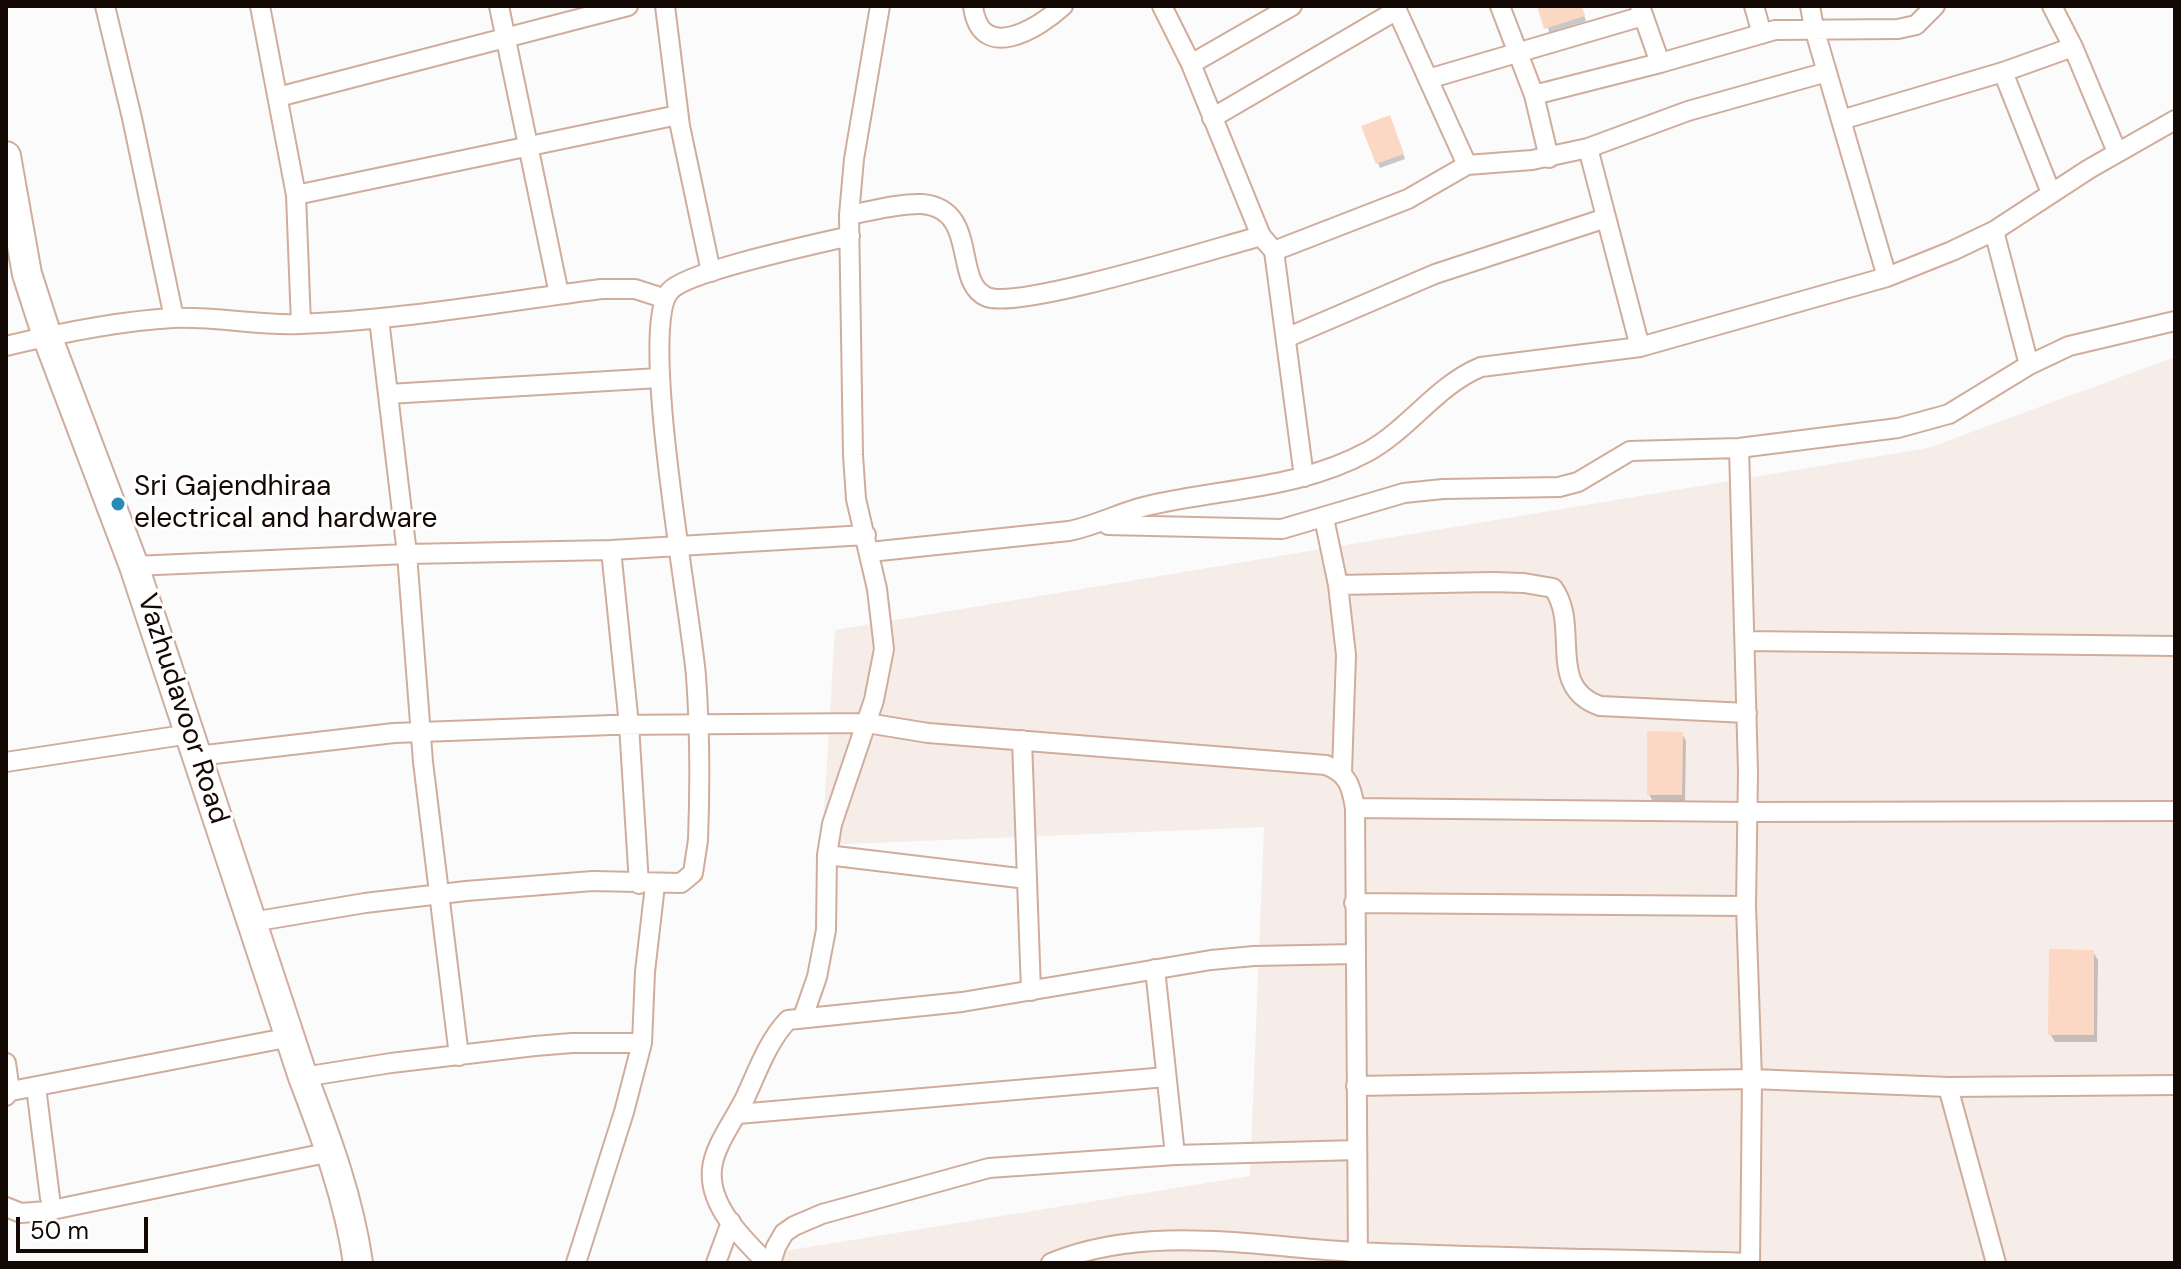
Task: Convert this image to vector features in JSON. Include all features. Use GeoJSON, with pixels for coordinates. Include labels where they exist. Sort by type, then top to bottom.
{"type":"FeatureCollection","features":[{"type":"Feature","properties":{"kind":"main road","name":"Vazhudavoor Road"},"geometry":{"type":"LineString","coordinates":[[6,156],[27,274],[47,336],[134,566],[303,1077],[331,1152],[355,1240],[358,1263]]}},
{"type":"Feature","properties":{"kind":"street"},"geometry":{"type":"LineString","coordinates":[[105,6],[174,318]]}},
{"type":"Feature","properties":{"kind":"street"},"geometry":{"type":"LineString","coordinates":[[260,6],[296,195],[301,324]]}},
{"type":"Feature","properties":{"kind":"street"},"geometry":{"type":"LineString","coordinates":[[499,6],[559,294]]}},
{"type":"Feature","properties":{"kind":"street"},"geometry":{"type":"LineString","coordinates":[[278,97],[628,6]]}},
{"type":"Feature","properties":{"kind":"street"},"geometry":{"type":"LineString","coordinates":[[665,6],[678,115],[711,272]]}},
{"type":"Feature","properties":{"kind":"street"},"geometry":{"type":"LineString","coordinates":[[803,1017],[817,977],[826,930],[827,855],[832,824],[867,723],[884,649],[868,544],[856,499],[849,215],[854,159],[880,6]]}},
{"type":"Feature","properties":{"kind":"street"},"geometry":{"type":"LineString","coordinates":[[973,6],[975,19],[985,34],[1002,39],[1045,22],[1063,6]]}},
{"type":"Feature","properties":{"kind":"street"},"geometry":{"type":"LineString","coordinates":[[1162,6],[1191,64],[1261,236],[1274,251],[1304,477]]}},
{"type":"Feature","properties":{"kind":"street"},"geometry":{"type":"LineString","coordinates":[[1191,64],[1267,13],[1292,6]]}},
{"type":"Feature","properties":{"kind":"street"},"geometry":{"type":"LineString","coordinates":[[1500,6],[1534,95],[1549,158]]}},
{"type":"Feature","properties":{"kind":"street"},"geometry":{"type":"LineString","coordinates":[[1810,6],[1887,277]]}},
{"type":"Feature","properties":{"kind":"street"},"geometry":{"type":"LineString","coordinates":[[1534,95],[1775,30],[1898,29],[1916,25],[1935,6]]}},
{"type":"Feature","properties":{"kind":"street"},"geometry":{"type":"LineString","coordinates":[[2052,6],[2073,47],[2117,152]]}},
{"type":"Feature","properties":{"kind":"street"},"geometry":{"type":"LineString","coordinates":[[1757,7],[1762,34]]}},
{"type":"Feature","properties":{"kind":"street"},"geometry":{"type":"LineString","coordinates":[[1212,118],[1396,8],[1467,165]]}},
{"type":"Feature","properties":{"kind":"street"},"geometry":{"type":"LineString","coordinates":[[1428,79],[1518,53],[1642,11],[1660,63]]}},
{"type":"Feature","properties":{"kind":"street"},"geometry":{"type":"LineString","coordinates":[[1841,120],[2003,72],[2073,47]]}},
{"type":"Feature","properties":{"kind":"street"},"geometry":{"type":"LineString","coordinates":[[1274,251],[1408,199],[1467,165],[1549,158],[1588,148],[1688,111],[1827,72]]}},
{"type":"Feature","properties":{"kind":"street"},"geometry":{"type":"LineString","coordinates":[[2003,72],[2051,193]]}},
{"type":"Feature","properties":{"kind":"street"},"geometry":{"type":"LineString","coordinates":[[296,195],[678,115]]}},
{"type":"Feature","properties":{"kind":"street"},"geometry":{"type":"LineString","coordinates":[[134,566],[407,554],[868,544],[1069,531],[1097,525],[1146,506],[1272,486],[1342,464],[1371,450],[1460,377],[1481,367],[1640,347],[1887,277],[1994,231],[2117,152],[2175,120]]}},
{"type":"Feature","properties":{"kind":"street"},"geometry":{"type":"LineString","coordinates":[[1588,148],[1640,347]]}},
{"type":"Feature","properties":{"kind":"street"},"geometry":{"type":"LineString","coordinates":[[849,215],[923,204],[945,212],[958,227],[970,276],[980,293],[990,299],[1010,299],[1075,287],[1261,236]]}},
{"type":"Feature","properties":{"kind":"street"},"geometry":{"type":"LineString","coordinates":[[1286,338],[1435,274],[1606,218]]}},
{"type":"Feature","properties":{"kind":"street"},"geometry":{"type":"LineString","coordinates":[[1994,231],[2029,365]]}},
{"type":"Feature","properties":{"kind":"street"},"geometry":{"type":"LineString","coordinates":[[252,922],[439,893],[593,881],[647,884],[688,880],[695,864],[699,818],[696,676],[659,378],[663,298],[673,287],[711,272],[850,236]]}},
{"type":"Feature","properties":{"kind":"street"},"geometry":{"type":"LineString","coordinates":[[6,346],[47,336],[174,318],[208,318],[265,325],[301,324],[379,319],[559,294],[620,289],[635,289],[663,298]]}},
{"type":"Feature","properties":{"kind":"street"},"geometry":{"type":"LineString","coordinates":[[379,319],[407,554],[423,762],[459,1056]]}},
{"type":"Feature","properties":{"kind":"street"},"geometry":{"type":"LineString","coordinates":[[1097,525],[1282,529],[1404,493],[1443,489],[1559,487],[1578,482],[1630,451],[1739,448],[1922,424],[1949,414],[2029,365],[2069,346],[2092,338],[2175,321]]}},
{"type":"Feature","properties":{"kind":"street"},"geometry":{"type":"LineString","coordinates":[[388,394],[659,378]]}},
{"type":"Feature","properties":{"kind":"street"},"geometry":{"type":"LineString","coordinates":[[1051,1263],[1087,1251],[1133,1242],[1172,1240],[1358,1257],[1750,1263],[1752,1079],[1746,906],[1747,713],[1739,448]]}},
{"type":"Feature","properties":{"kind":"street"},"geometry":{"type":"LineString","coordinates":[[1324,518],[1338,585],[1346,655],[1342,772]]}},
{"type":"Feature","properties":{"kind":"street"},"geometry":{"type":"LineString","coordinates":[[576,1263],[624,1112],[642,1043],[647,884],[611,550]]}},
{"type":"Feature","properties":{"kind":"street"},"geometry":{"type":"LineString","coordinates":[[1338,585],[1492,582],[1553,588],[1564,611],[1566,664],[1571,682],[1586,701],[1600,706],[1747,713]]}},
{"type":"Feature","properties":{"kind":"street"},"geometry":{"type":"LineString","coordinates":[[1745,641],[2175,646]]}},
{"type":"Feature","properties":{"kind":"street"},"geometry":{"type":"LineString","coordinates":[[6,762],[194,745],[422,731],[867,723],[928,733],[1326,765],[1342,772],[1351,786],[1355,808],[1358,1257]]}},
{"type":"Feature","properties":{"kind":"street"},"geometry":{"type":"LineString","coordinates":[[1022,740],[1031,991]]}},
{"type":"Feature","properties":{"kind":"street"},"geometry":{"type":"LineString","coordinates":[[1355,808],[1747,812],[2175,811]]}},
{"type":"Feature","properties":{"kind":"street"},"geometry":{"type":"LineString","coordinates":[[827,855],[1027,879]]}},
{"type":"Feature","properties":{"kind":"street"},"geometry":{"type":"LineString","coordinates":[[1354,903],[1746,906]]}},
{"type":"Feature","properties":{"kind":"street"},"geometry":{"type":"LineString","coordinates":[[1355,954],[1254,956],[1155,969],[962,1002],[788,1020],[779,1029],[712,1168],[714,1187],[731,1222],[769,1263],[784,1233],[794,1226],[822,1214],[971,1172],[1016,1164],[1175,1155],[1357,1150]]}},
{"type":"Feature","properties":{"kind":"street"},"geometry":{"type":"LineString","coordinates":[[1155,969],[1175,1155]]}},
{"type":"Feature","properties":{"kind":"street"},"geometry":{"type":"LineString","coordinates":[[6,1063],[7,1093],[291,1037]]}},
{"type":"Feature","properties":{"kind":"street"},"geometry":{"type":"LineString","coordinates":[[303,1077],[391,1063],[572,1043],[642,1043]]}},
{"type":"Feature","properties":{"kind":"street"},"geometry":{"type":"LineString","coordinates":[[738,1114],[1166,1077]]}},
{"type":"Feature","properties":{"kind":"street"},"geometry":{"type":"LineString","coordinates":[[1356,1086],[1752,1079],[1948,1087],[2175,1085]]}},
{"type":"Feature","properties":{"kind":"street"},"geometry":{"type":"LineString","coordinates":[[36,1087],[50,1198]]}},
{"type":"Feature","properties":{"kind":"street"},"geometry":{"type":"LineString","coordinates":[[1948,1087],[1996,1263]]}},
{"type":"Feature","properties":{"kind":"street"},"geometry":{"type":"LineString","coordinates":[[6,1207],[21,1213],[47,1211],[331,1152]]}},
{"type":"Feature","properties":{"kind":"street"},"geometry":{"type":"LineString","coordinates":[[716,1263],[731,1222]]}},
{"type":"Feature","properties":{"kind":"shaded area"},"geometry":{"type":"Polygon","coordinates":[[[2175,357],[2175,1263],[765,1263],[765,1254],[1250,1176],[1264,827],[822,845],[835,630],[1928,448],[2175,357]]]}},
{"type":"Feature","properties":{"kind":"building"},"geometry":{"type":"Polygon","coordinates":[[[1537,6],[1582,6],[1585,16],[1544,29],[1537,6]]]}},
{"type":"Feature","properties":{"kind":"building"},"geometry":{"type":"Polygon","coordinates":[[[1390,115],[1404,154],[1376,164],[1361,126],[1390,115]]]}},
{"type":"Feature","properties":{"kind":"building"},"geometry":{"type":"Polygon","coordinates":[[[1647,731],[1683,732],[1682,795],[1647,795],[1647,731]]]}},
{"type":"Feature","properties":{"kind":"building"},"geometry":{"type":"Polygon","coordinates":[[[2049,949],[2094,950],[2094,1035],[2048,1035],[2049,949]]]}},
{"type":"Feature","properties":{"kind":"place","name":"Sri Gajendhiraa electrical and hardware"},"geometry":{"type":"Point","coordinates":[118,504]}}]}
